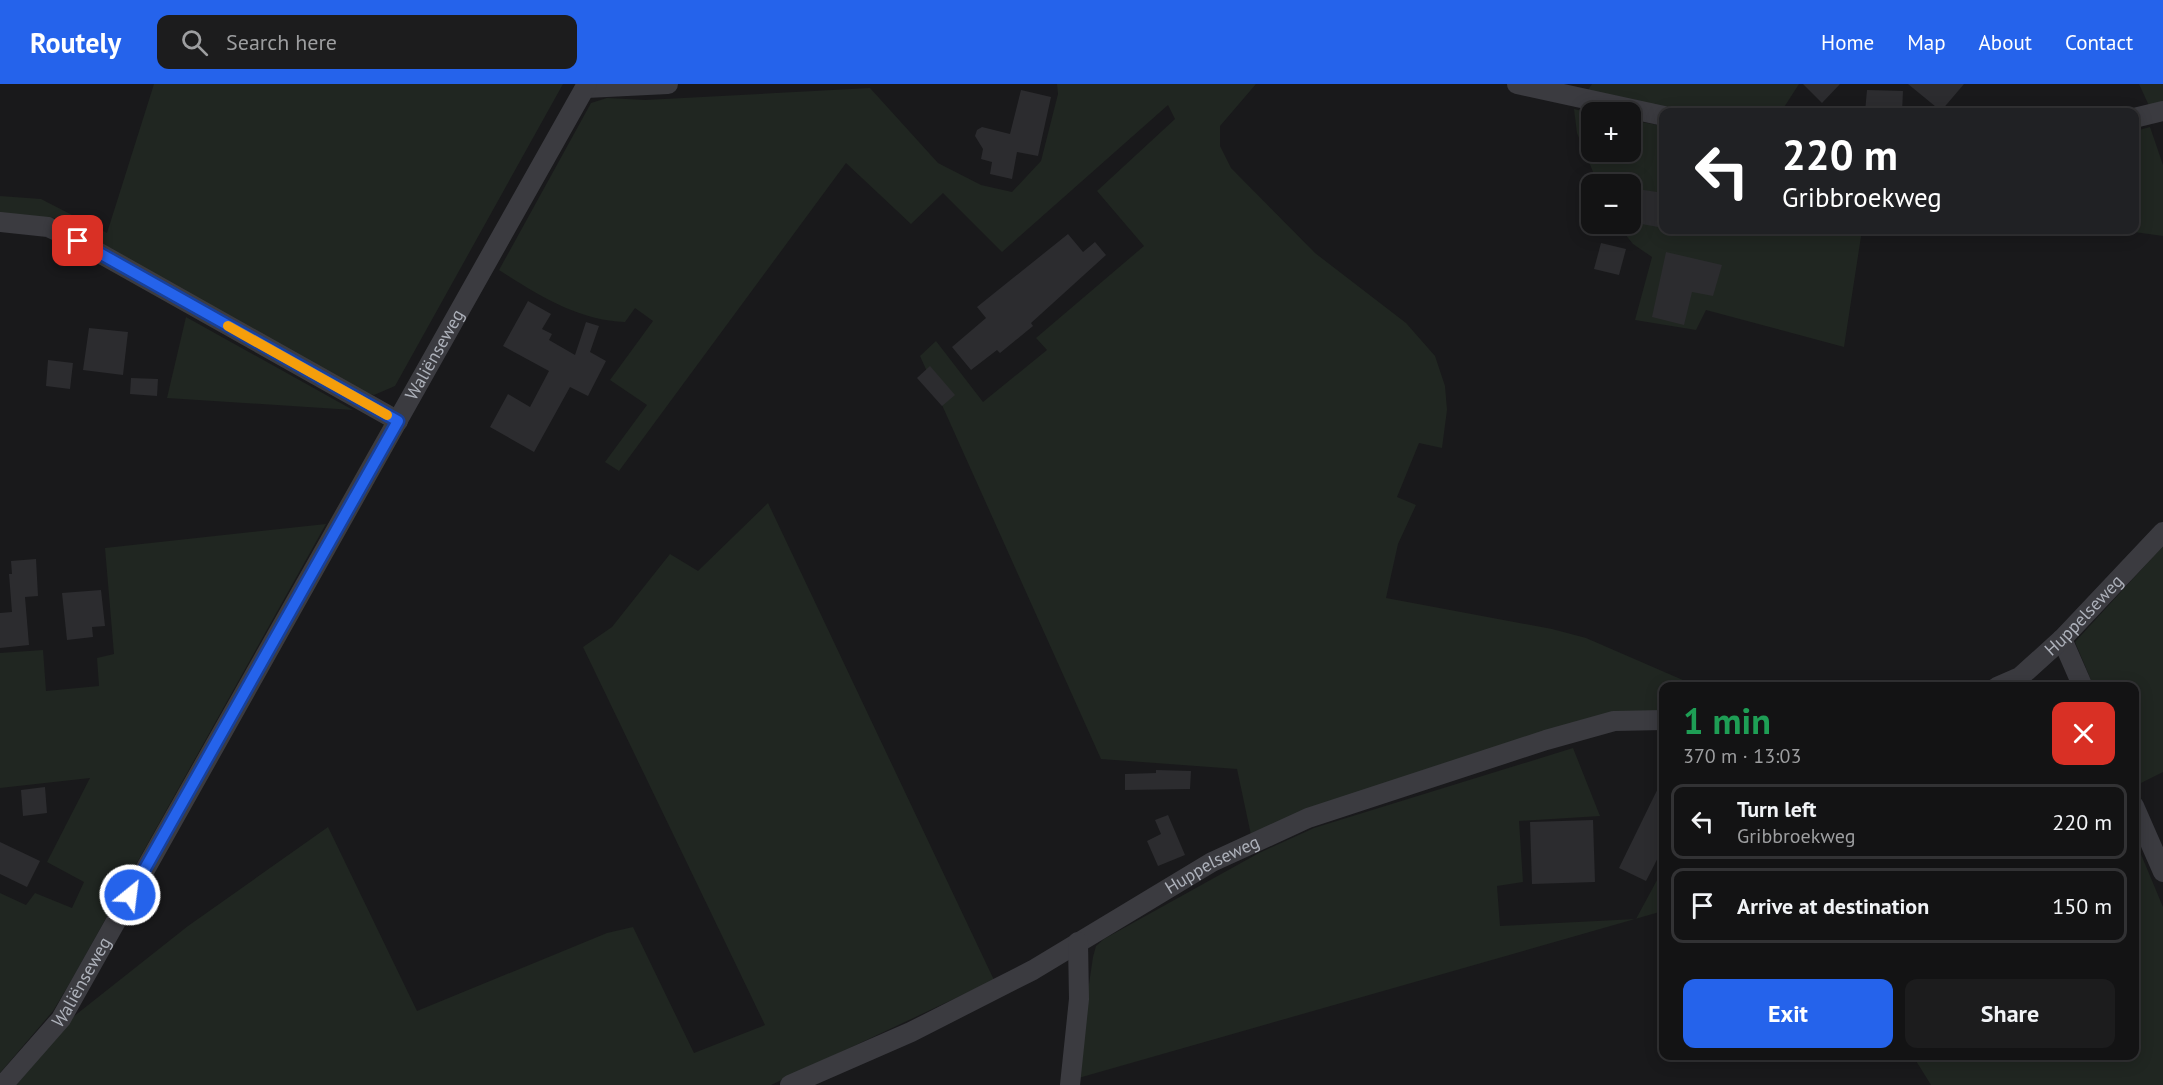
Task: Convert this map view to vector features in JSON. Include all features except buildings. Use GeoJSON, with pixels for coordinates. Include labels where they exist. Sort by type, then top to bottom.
{"type":"FeatureCollection","features":[{"type":"Feature","properties":{"kind":"street"},"geometry":{"type":"LineString","coordinates":[[586,86],[668,84]]}},
{"type":"Feature","properties":{"kind":"street"},"geometry":{"type":"LineString","coordinates":[[1517,84],[1659,115]]}},
{"type":"Feature","properties":{"kind":"street","name":"Waliënseweg"},"geometry":{"type":"LineString","coordinates":[[3,1085],[61,1019],[586,86]]}},
{"type":"Feature","properties":{"kind":"street"},"geometry":{"type":"LineString","coordinates":[[2139,117],[2163,111]]}},
{"type":"Feature","properties":{"kind":"street"},"geometry":{"type":"LineString","coordinates":[[0,222],[48,227],[78,241],[398,421]]}},
{"type":"Feature","properties":{"kind":"street","name":"Huppelseweg"},"geometry":{"type":"LineString","coordinates":[[2008,682],[2020,677],[2062,639],[2163,532]]}},
{"type":"Feature","properties":{"kind":"street"},"geometry":{"type":"LineString","coordinates":[[2062,639],[2081,682]]}},
{"type":"Feature","properties":{"kind":"street","name":"Huppelseweg"},"geometry":{"type":"LineString","coordinates":[[790,1085],[911,1032],[1033,970],[1212,862],[1308,818],[1546,740],[1614,721],[1659,720]]}},
{"type":"Feature","properties":{"kind":"street"},"geometry":{"type":"LineString","coordinates":[[2139,817],[2163,872]]}},
{"type":"Feature","properties":{"kind":"street"},"geometry":{"type":"LineString","coordinates":[[1070,1085],[1079,999],[1078,942]]}},
{"type":"Feature","properties":{"kind":"shaded area"},"geometry":{"type":"Polygon","coordinates":[[[154,84],[563,84],[395,386],[374,395],[366,393],[54,218],[0,217],[0,196],[41,199],[107,233],[154,84]]]}},
{"type":"Feature","properties":{"kind":"shaded area"},"geometry":{"type":"Polygon","coordinates":[[[1057,84],[1256,84],[1220,126],[1220,146],[1231,168],[1315,253],[1406,323],[1435,356],[1445,386],[1447,410],[1442,448],[1419,443],[1397,497],[1416,505],[1398,544],[1386,598],[1552,629],[1586,638],[1687,682],[1659,682],[1659,716],[1251,835],[1237,769],[1101,759],[920,356],[936,341],[983,402],[1047,350],[1036,338],[1144,246],[1097,191],[1175,119],[1168,105],[1002,252],[943,193],[911,224],[846,163],[619,471],[605,462],[647,405],[610,380],[653,321],[635,308],[625,322],[591,317],[543,297],[499,270],[591,103],[607,98],[645,100],[870,88],[938,163],[981,185],[1012,192],[1041,161],[1058,94],[1057,84]]]}},
{"type":"Feature","properties":{"kind":"shaded area"},"geometry":{"type":"Polygon","coordinates":[[[1592,84],[1799,84],[1784,108],[1659,108],[1641,105],[1641,102],[1621,102],[1584,96],[1592,84]]]}},
{"type":"Feature","properties":{"kind":"shaded area"},"geometry":{"type":"Polygon","coordinates":[[[2139,84],[2163,84],[2163,107],[2151,110],[2139,84]]]}},
{"type":"Feature","properties":{"kind":"shaded area"},"geometry":{"type":"Polygon","coordinates":[[[1574,109],[1581,111],[1581,143],[1577,133],[1574,109]]]}},
{"type":"Feature","properties":{"kind":"shaded area"},"geometry":{"type":"Polygon","coordinates":[[[1641,122],[1659,125],[1659,234],[1861,234],[1844,347],[1706,310],[1696,330],[1635,320],[1652,257],[1633,244],[1625,234],[1641,234],[1641,174],[1594,174],[1589,162],[1641,162],[1641,122]]]}},
{"type":"Feature","properties":{"kind":"shaded area"},"geometry":{"type":"Polygon","coordinates":[[[2150,127],[2163,165],[2163,236],[2139,233],[2139,130],[2150,127]]]}},
{"type":"Feature","properties":{"kind":"shaded area"},"geometry":{"type":"Polygon","coordinates":[[[186,317],[353,410],[167,398],[186,317]]]}},
{"type":"Feature","properties":{"kind":"shaded area"},"geometry":{"type":"Polygon","coordinates":[[[768,503],[994,980],[771,1085],[16,1085],[73,1017],[188,926],[328,827],[417,1011],[607,933],[633,927],[694,1053],[765,1025],[583,647],[612,627],[670,554],[698,571],[768,503]]]}},
{"type":"Feature","properties":{"kind":"shaded area"},"geometry":{"type":"Polygon","coordinates":[[[326,524],[71,981],[53,1011],[0,1073],[0,893],[26,905],[35,893],[72,908],[84,882],[47,862],[90,778],[0,788],[0,653],[43,650],[46,691],[99,686],[97,658],[114,654],[105,548],[326,524]]]}},
{"type":"Feature","properties":{"kind":"shaded area"},"geometry":{"type":"Polygon","coordinates":[[[2163,546],[2163,772],[2139,784],[2139,682],[2092,682],[2075,642],[2163,546]]]}},
{"type":"Feature","properties":{"kind":"shaded area"},"geometry":{"type":"Polygon","coordinates":[[[1573,748],[1600,816],[1519,821],[1523,882],[1497,886],[1500,926],[1635,919],[1075,1079],[1093,957],[1096,946],[1104,939],[1259,853],[1314,828],[1573,748]]]}},
{"type":"Feature","properties":{"kind":"shaded area"},"geometry":{"type":"Polygon","coordinates":[[[2139,850],[2163,907],[2163,1085],[1931,1085],[1915,1060],[2139,1060],[2139,850]]]}},
{"type":"Feature","properties":{"kind":"shaded area"},"geometry":{"type":"Polygon","coordinates":[[[1659,876],[1659,912],[1636,919],[1659,876]]]}},
{"type":"Feature","properties":{"kind":"slow traffic"},"geometry":{"type":"LineString","coordinates":[[228,326],[387,415]]}},
{"type":"Feature","properties":{"kind":"route"},"geometry":{"type":"LineString","coordinates":[[78,241],[398,421],[130,895]]}}]}
